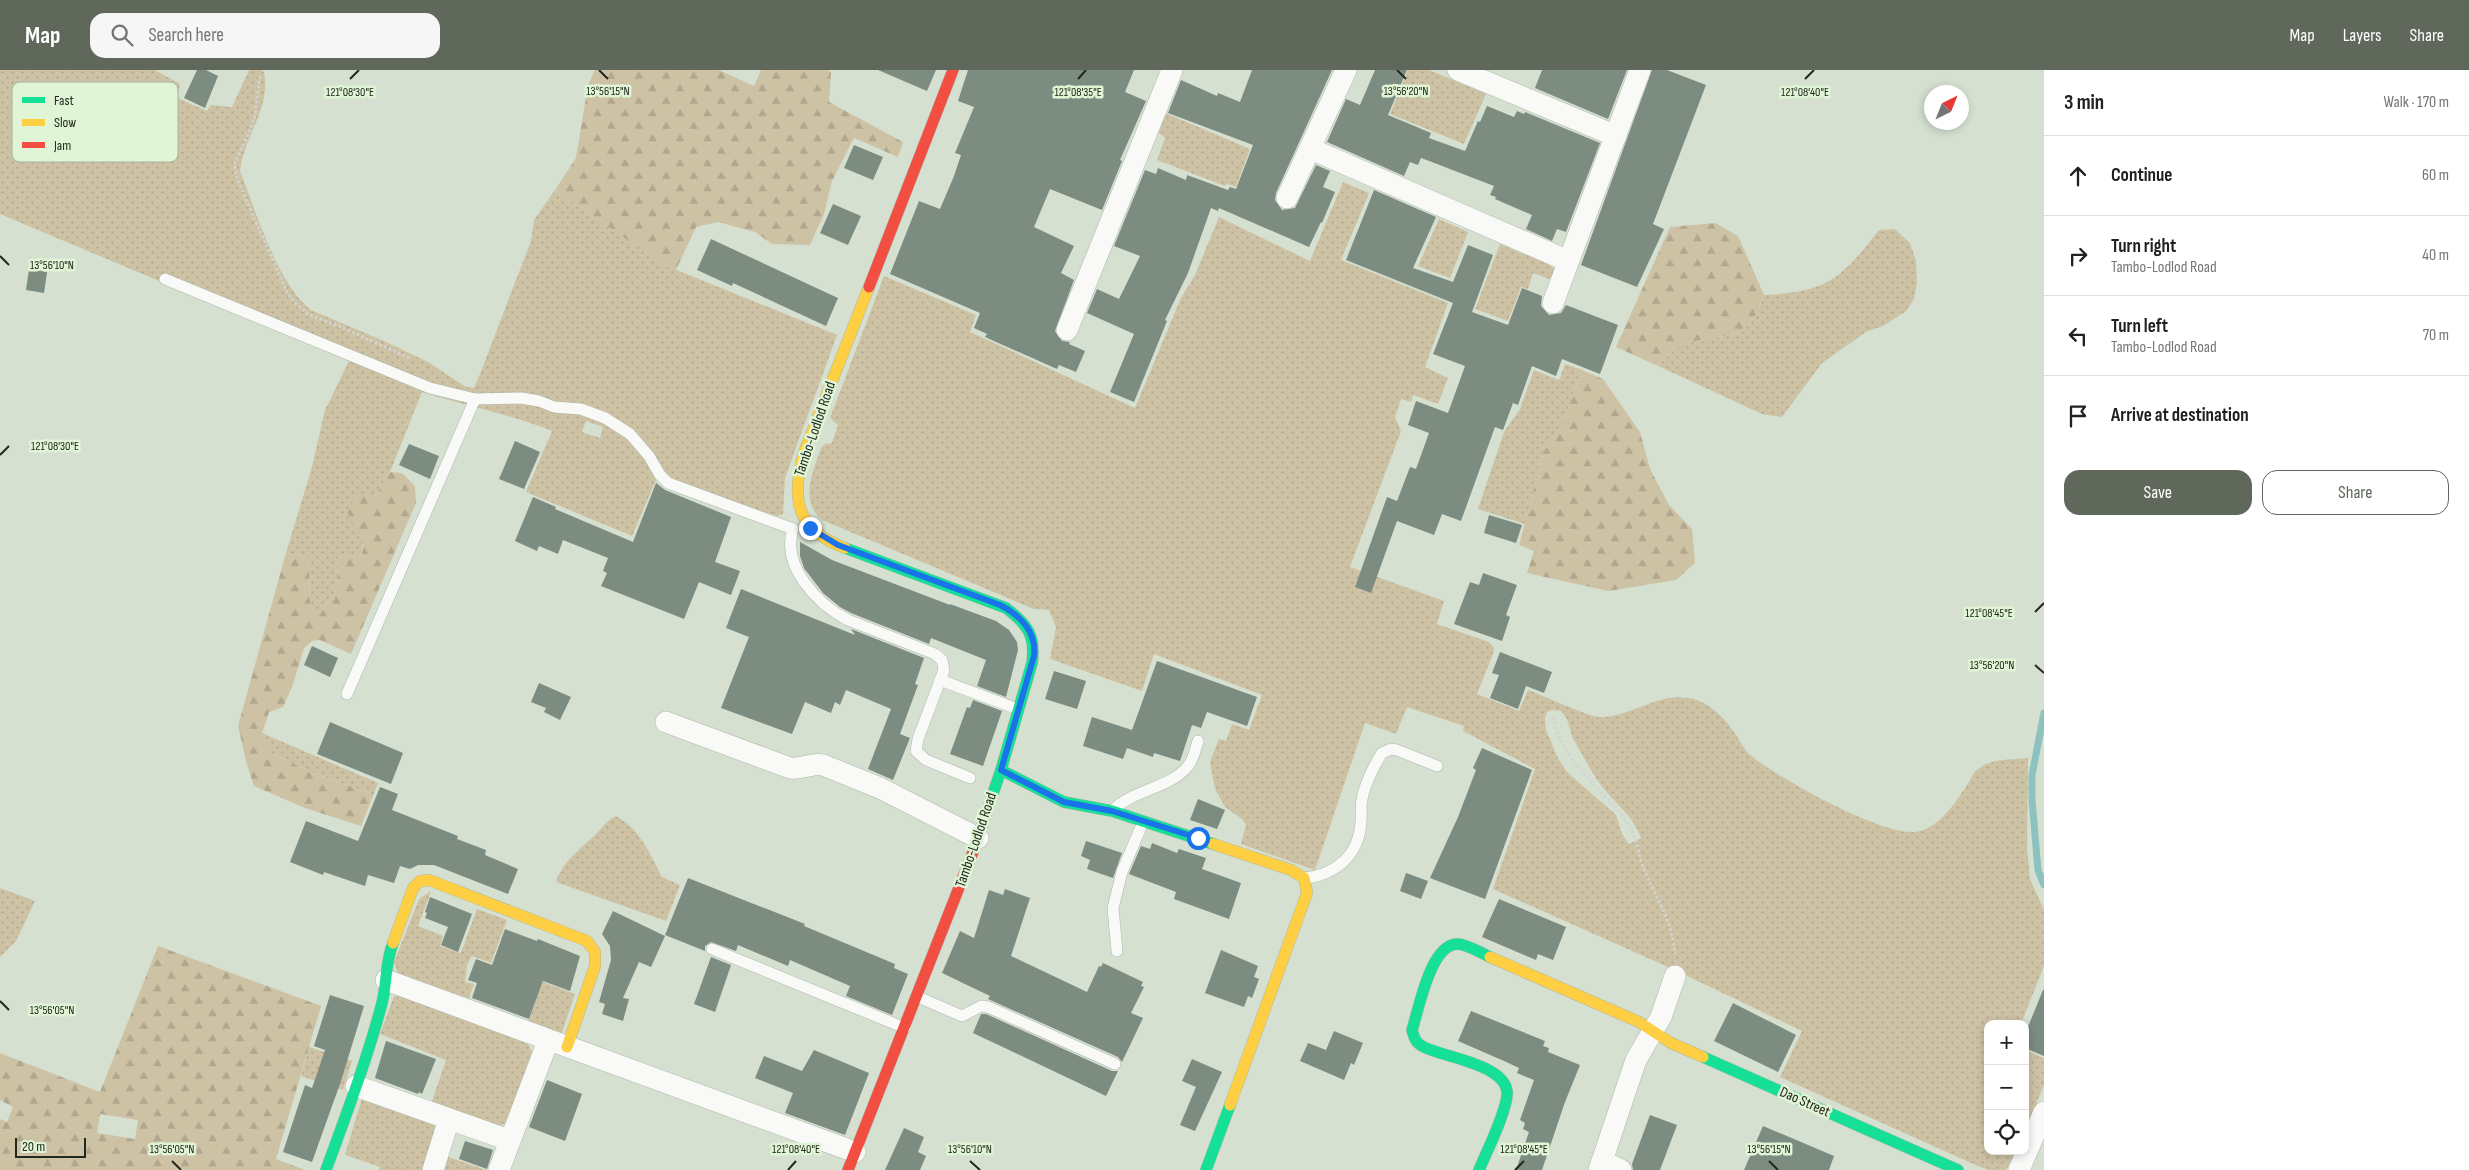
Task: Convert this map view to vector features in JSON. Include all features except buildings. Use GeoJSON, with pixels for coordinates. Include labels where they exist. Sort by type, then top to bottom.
{"type":"FeatureCollection","features":[{"type":"Feature","properties":{"kind":"street","name":"Tambo-Lodlod Road"},"geometry":{"type":"LineString","coordinates":[[852,1161],[918,997],[978,838],[1001,770],[1034,650],[1029,629],[1017,616],[1000,605],[838,545],[799,525],[800,512],[796,489],[803,455],[953,70]]}},
{"type":"Feature","properties":{"kind":"street"},"geometry":{"type":"LineString","coordinates":[[1067,330],[1172,70]]}},
{"type":"Feature","properties":{"kind":"street"},"geometry":{"type":"LineString","coordinates":[[1287,198],[1346,70]]}},
{"type":"Feature","properties":{"kind":"street"},"geometry":{"type":"LineString","coordinates":[[1458,70],[1616,136]]}},
{"type":"Feature","properties":{"kind":"street"},"geometry":{"type":"LineString","coordinates":[[1553,304],[1640,70]]}},
{"type":"Feature","properties":{"kind":"street"},"geometry":{"type":"LineString","coordinates":[[1311,149],[1568,261]]}},
{"type":"Feature","properties":{"kind":"street"},"geometry":{"type":"LineString","coordinates":[[666,722],[790,768],[804,768],[816,764],[824,766],[880,788],[978,838]]}},
{"type":"Feature","properties":{"kind":"street"},"geometry":{"type":"LineString","coordinates":[[1001,770],[1064,802],[1112,811],[1291,870],[1304,878],[1307,893],[1206,1170]]}},
{"type":"Feature","properties":{"kind":"street"},"geometry":{"type":"LineString","coordinates":[[326,1170],[356,1086],[382,1002],[389,953],[413,888],[420,881],[429,880],[587,941],[592,945],[596,954],[595,966],[509,1140],[499,1170]]}},
{"type":"Feature","properties":{"kind":"street","name":"Dao Street"},"geometry":{"type":"LineString","coordinates":[[1479,1170],[1507,1096],[1504,1082],[1492,1071],[1422,1046],[1414,1039],[1412,1030],[1438,955],[1448,946],[1460,944],[1655,1030],[1671,1043],[1958,1170]]}},
{"type":"Feature","properties":{"kind":"street"},"geometry":{"type":"LineString","coordinates":[[1622,1170],[1600,1166],[1636,1060],[1655,1030],[1675,976]]}},
{"type":"Feature","properties":{"kind":"street"},"geometry":{"type":"LineString","coordinates":[[386,980],[558,1044],[852,1161]]}},
{"type":"Feature","properties":{"kind":"street"},"geometry":{"type":"LineString","coordinates":[[356,1086],[509,1140]]}},
{"type":"Feature","properties":{"kind":"street"},"geometry":{"type":"LineString","coordinates":[[2019,1170],[2044,1112]]}},
{"type":"Feature","properties":{"kind":"street"},"geometry":{"type":"LineString","coordinates":[[433,1170],[449,1119]]}},
{"type":"Feature","properties":{"kind":"lane"},"geometry":{"type":"LineString","coordinates":[[164,279],[430,388],[475,399],[530,400],[554,407],[582,409],[605,418],[630,434],[649,456],[660,475],[668,483],[799,525],[790,540],[793,563],[822,603],[848,620],[939,656],[945,666],[918,739],[916,751],[926,760],[970,778]]}},
{"type":"Feature","properties":{"kind":"lane"},"geometry":{"type":"LineString","coordinates":[[347,694],[475,399]]}},
{"type":"Feature","properties":{"kind":"lane"},"geometry":{"type":"LineString","coordinates":[[940,680],[1018,709]]}},
{"type":"Feature","properties":{"kind":"lane"},"geometry":{"type":"LineString","coordinates":[[1112,811],[1130,798],[1184,771],[1192,761],[1198,741]]}},
{"type":"Feature","properties":{"kind":"lane"},"geometry":{"type":"LineString","coordinates":[[1304,878],[1318,877],[1332,871],[1349,855],[1359,834],[1362,796],[1382,753],[1391,749],[1396,750],[1437,766]]}},
{"type":"Feature","properties":{"kind":"lane"},"geometry":{"type":"LineString","coordinates":[[1117,951],[1114,908],[1122,872],[1143,822]]}},
{"type":"Feature","properties":{"kind":"lane"},"geometry":{"type":"LineString","coordinates":[[712,949],[905,1029]]}},
{"type":"Feature","properties":{"kind":"lane"},"geometry":{"type":"LineString","coordinates":[[918,997],[962,1016],[981,1006],[988,1007],[1115,1064]]}},
{"type":"Feature","properties":{"kind":"path"},"geometry":{"type":"LineString","coordinates":[[260,76],[252,124],[234,164],[238,181],[248,206],[287,292],[308,314],[417,362]]}},
{"type":"Feature","properties":{"kind":"path"},"geometry":{"type":"LineString","coordinates":[[1553,717],[1556,731],[1573,762],[1627,822],[1634,835],[1641,861],[1664,910],[1672,936],[1675,976]]}},
{"type":"Feature","properties":{"kind":"green space"},"geometry":{"type":"Polygon","coordinates":[[[0,70],[155,70],[176,82],[12,82],[12,162],[178,162],[178,97],[207,111],[211,105],[232,107],[249,70],[264,72],[264,98],[242,158],[240,171],[269,246],[288,283],[311,310],[428,362],[466,387],[474,388],[531,241],[534,220],[555,190],[662,264],[837,335],[785,478],[783,514],[777,516],[656,480],[632,536],[526,492],[552,431],[422,392],[390,472],[374,498],[360,558],[346,554],[338,557],[337,589],[318,617],[310,609],[309,558],[286,553],[312,467],[325,410],[349,361],[0,214],[0,70]],[[586,421],[582,432],[600,438],[603,427],[586,421]]]}},
{"type":"Feature","properties":{"kind":"green space"},"geometry":{"type":"Polygon","coordinates":[[[595,70],[719,70],[754,86],[761,70],[827,70],[831,72],[829,102],[903,142],[898,157],[854,138],[832,181],[824,214],[810,245],[772,244],[755,232],[718,222],[696,227],[676,270],[662,264],[555,190],[576,158],[588,85],[595,70]]]}},
{"type":"Feature","properties":{"kind":"green space"},"geometry":{"type":"Polygon","coordinates":[[[1408,70],[1429,70],[1486,94],[1464,144],[1390,114],[1408,70]]]}},
{"type":"Feature","properties":{"kind":"green space"},"geometry":{"type":"Polygon","coordinates":[[[1163,112],[1250,149],[1236,187],[1227,184],[1225,186],[1157,160],[1165,138],[1156,130],[1163,112]]]}},
{"type":"Feature","properties":{"kind":"green space"},"geometry":{"type":"Polygon","coordinates":[[[1343,182],[1369,193],[1341,260],[1448,303],[1425,367],[1448,378],[1438,404],[1413,395],[1411,402],[1401,399],[1395,417],[1401,431],[1350,567],[1444,601],[1437,624],[1489,642],[1494,648],[1493,654],[1477,694],[1519,711],[1528,690],[1598,717],[1623,713],[1659,700],[1684,697],[1697,700],[1709,706],[1724,719],[1749,754],[1804,790],[1854,815],[1899,830],[1915,832],[1924,830],[1939,821],[1957,800],[1974,773],[1982,766],[2001,760],[2028,758],[2027,848],[2030,879],[2044,910],[2044,966],[2023,1020],[1984,1020],[1984,1155],[2015,1155],[2006,1170],[1990,1170],[1980,1167],[1780,1077],[1802,1031],[1679,972],[1493,889],[1535,769],[1463,731],[1464,726],[1407,707],[1396,734],[1365,723],[1315,870],[1241,844],[1246,825],[1242,819],[1225,807],[1215,789],[1210,762],[1219,739],[1226,741],[1232,724],[1249,730],[1262,695],[1154,654],[1142,691],[1050,659],[1056,627],[1049,610],[1034,609],[822,520],[815,512],[809,495],[812,476],[821,448],[825,444],[832,443],[838,425],[830,418],[884,276],[976,315],[970,332],[1135,408],[1181,298],[1195,275],[1219,217],[1310,261],[1343,182]],[[1552,710],[1547,712],[1545,718],[1546,730],[1558,758],[1567,772],[1616,815],[1622,834],[1629,844],[1641,838],[1634,823],[1604,789],[1592,772],[1571,734],[1567,720],[1561,711],[1552,710]]]}},
{"type":"Feature","properties":{"kind":"green space"},"geometry":{"type":"Polygon","coordinates":[[[1439,219],[1468,232],[1450,278],[1418,266],[1439,219]]]}},
{"type":"Feature","properties":{"kind":"green space"},"geometry":{"type":"Polygon","coordinates":[[[1715,223],[1738,236],[1764,295],[1756,314],[1741,333],[1683,343],[1656,365],[1616,347],[1670,227],[1715,223]]]}},
{"type":"Feature","properties":{"kind":"green space"},"geometry":{"type":"Polygon","coordinates":[[[1895,229],[1910,243],[1916,261],[1917,283],[1914,299],[1906,311],[1885,325],[1866,332],[1822,363],[1782,417],[1762,414],[1656,365],[1683,343],[1741,333],[1756,314],[1764,295],[1803,290],[1831,280],[1854,260],[1879,230],[1895,229]]]}},
{"type":"Feature","properties":{"kind":"green space"},"geometry":{"type":"Polygon","coordinates":[[[1500,244],[1550,265],[1555,270],[1552,280],[1533,273],[1528,289],[1521,287],[1508,321],[1475,309],[1500,244]]]}},
{"type":"Feature","properties":{"kind":"green space"},"geometry":{"type":"Polygon","coordinates":[[[1565,364],[1582,370],[1563,422],[1544,451],[1525,524],[1478,509],[1504,432],[1520,409],[1534,370],[1559,380],[1565,364]]]}},
{"type":"Feature","properties":{"kind":"green space"},"geometry":{"type":"Polygon","coordinates":[[[1582,370],[1603,379],[1640,432],[1650,469],[1669,505],[1692,529],[1695,563],[1676,580],[1608,591],[1527,573],[1534,551],[1519,545],[1544,451],[1563,422],[1582,370]]]}},
{"type":"Feature","properties":{"kind":"green space"},"geometry":{"type":"Polygon","coordinates":[[[390,472],[402,473],[415,486],[416,503],[351,654],[320,640],[312,641],[304,648],[292,687],[283,707],[269,712],[261,737],[273,754],[316,774],[369,793],[371,801],[361,826],[305,808],[254,786],[238,726],[286,553],[309,558],[310,609],[318,617],[337,589],[338,557],[346,554],[360,558],[364,546],[347,511],[358,493],[374,498],[390,472]]]}},
{"type":"Feature","properties":{"kind":"green space"},"geometry":{"type":"Polygon","coordinates":[[[262,733],[378,783],[371,801],[369,793],[316,774],[273,754],[261,737],[262,733]]]}},
{"type":"Feature","properties":{"kind":"green space"},"geometry":{"type":"Polygon","coordinates":[[[616,816],[638,835],[649,851],[662,877],[680,885],[666,921],[556,882],[568,861],[616,816]]]}},
{"type":"Feature","properties":{"kind":"green space"},"geometry":{"type":"Polygon","coordinates":[[[0,888],[35,901],[16,941],[0,957],[0,888]]]}},
{"type":"Feature","properties":{"kind":"green space"},"geometry":{"type":"Polygon","coordinates":[[[431,891],[418,926],[443,936],[440,946],[461,953],[477,909],[507,920],[491,963],[472,956],[467,965],[465,982],[474,984],[469,998],[440,991],[398,974],[394,962],[419,899],[431,891]]]}},
{"type":"Feature","properties":{"kind":"green space"},"geometry":{"type":"Polygon","coordinates":[[[158,946],[321,1006],[276,1159],[305,1170],[0,1170],[0,1119],[7,1122],[13,1107],[0,1100],[0,1053],[100,1092],[158,946]],[[100,1114],[97,1133],[135,1139],[138,1120],[100,1114]]]}},
{"type":"Feature","properties":{"kind":"green space"},"geometry":{"type":"Polygon","coordinates":[[[543,982],[575,994],[561,1035],[527,1025],[543,982]]]}},
{"type":"Feature","properties":{"kind":"green space"},"geometry":{"type":"Polygon","coordinates":[[[394,996],[404,997],[528,1044],[532,1052],[530,1060],[506,1123],[498,1127],[431,1104],[446,1060],[380,1034],[394,996]]]}},
{"type":"Feature","properties":{"kind":"green space"},"geometry":{"type":"Polygon","coordinates":[[[309,1047],[352,1061],[343,1090],[301,1076],[309,1047]]]}},
{"type":"Feature","properties":{"kind":"green space"},"geometry":{"type":"Polygon","coordinates":[[[2029,1052],[2044,1058],[2044,1085],[2029,1121],[2029,1052]]]}},
{"type":"Feature","properties":{"kind":"green space"},"geometry":{"type":"Polygon","coordinates":[[[362,1098],[437,1125],[426,1170],[379,1170],[380,1167],[345,1155],[362,1098]]]}},
{"type":"Feature","properties":{"kind":"green space"},"geometry":{"type":"Polygon","coordinates":[[[448,1157],[486,1170],[444,1170],[448,1157]]]}},
{"type":"Feature","properties":{"kind":"waterway"},"geometry":{"type":"LineString","coordinates":[[2044,713],[2032,775],[2032,800],[2038,870],[2044,885]]}},
{"type":"Feature","properties":{"kind":"traffic: fast"},"geometry":{"type":"LineString","coordinates":[[845,548],[1006,608],[1025,625],[1031,638],[1033,645],[1032,663],[1001,770],[973,852]]}},
{"type":"Feature","properties":{"kind":"traffic: fast"},"geometry":{"type":"LineString","coordinates":[[1001,770],[1064,802],[1112,811],[1213,844]]}},
{"type":"Feature","properties":{"kind":"traffic: fast"},"geometry":{"type":"LineString","coordinates":[[326,1170],[370,1045],[384,996],[393,943]]}},
{"type":"Feature","properties":{"kind":"traffic: fast"},"geometry":{"type":"LineString","coordinates":[[1479,1170],[1507,1098],[1507,1091],[1503,1081],[1483,1067],[1422,1046],[1416,1041],[1412,1030],[1422,994],[1433,966],[1448,947],[1461,944],[1490,957]]}},
{"type":"Feature","properties":{"kind":"traffic: fast"},"geometry":{"type":"LineString","coordinates":[[1703,1057],[1958,1170]]}},
{"type":"Feature","properties":{"kind":"traffic: fast"},"geometry":{"type":"LineString","coordinates":[[1206,1170],[1230,1105]]}},
{"type":"Feature","properties":{"kind":"traffic: slow"},"geometry":{"type":"LineString","coordinates":[[845,548],[829,541],[807,523],[801,512],[798,500],[799,471],[803,455],[869,287]]}},
{"type":"Feature","properties":{"kind":"traffic: slow"},"geometry":{"type":"LineString","coordinates":[[1213,844],[1291,870],[1304,878],[1307,893],[1230,1105]]}},
{"type":"Feature","properties":{"kind":"traffic: slow"},"geometry":{"type":"LineString","coordinates":[[393,943],[413,888],[420,881],[429,880],[587,941],[595,952],[595,966],[567,1047]]}},
{"type":"Feature","properties":{"kind":"traffic: slow"},"geometry":{"type":"LineString","coordinates":[[1490,957],[1639,1022],[1671,1043],[1703,1057]]}},
{"type":"Feature","properties":{"kind":"traffic: jam"},"geometry":{"type":"LineString","coordinates":[[869,287],[953,70]]}},
{"type":"Feature","properties":{"kind":"traffic: jam"},"geometry":{"type":"LineString","coordinates":[[848,1170],[973,852]]}},
{"type":"Feature","properties":{"kind":"route"},"geometry":{"type":"LineString","coordinates":[[810,528],[838,545],[1000,605],[1022,620],[1032,634],[1034,656],[1001,770],[1064,802],[1112,811],[1159,828],[1198,838]]}}]}
